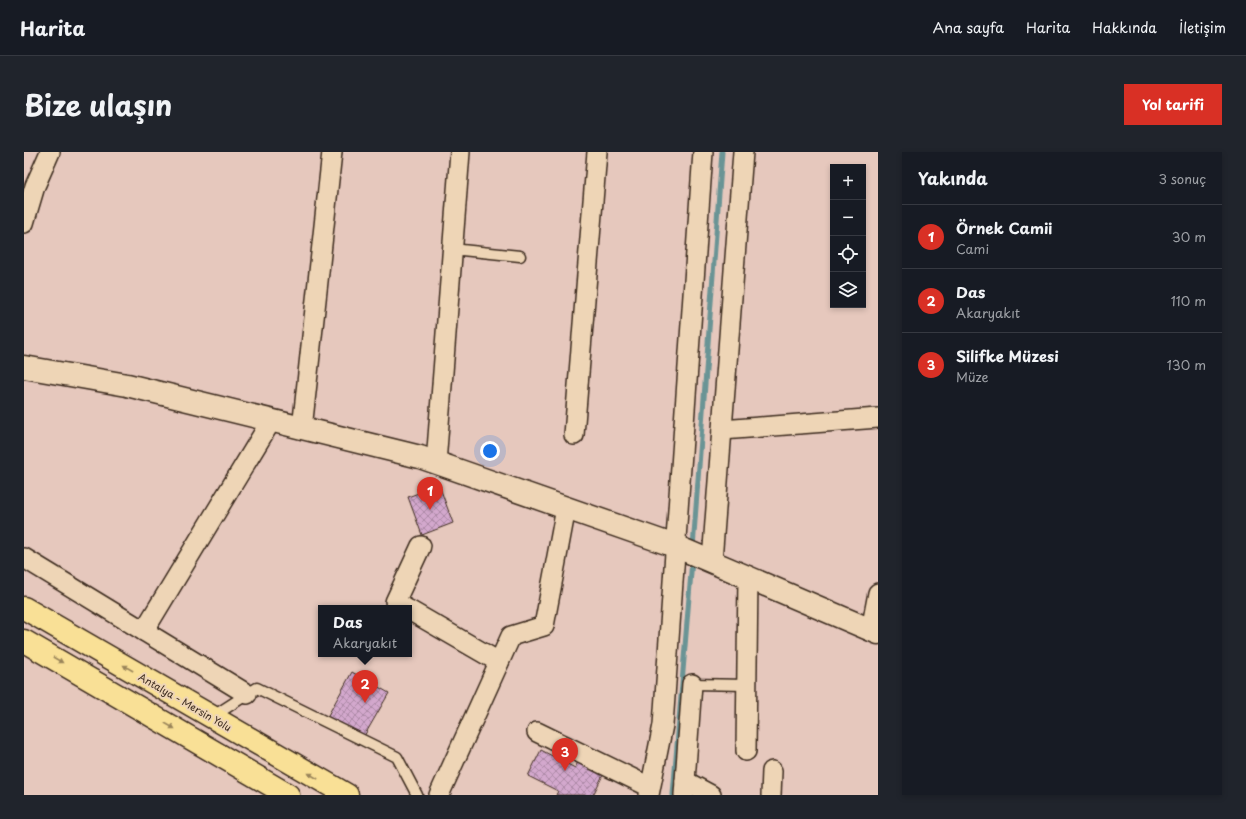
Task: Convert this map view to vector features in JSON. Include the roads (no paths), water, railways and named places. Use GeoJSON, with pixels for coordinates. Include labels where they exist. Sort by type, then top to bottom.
{"type":"FeatureCollection","features":[{"type":"Feature","properties":{"kind":"highway","name":"Antalya - Mersin Yolu"},"geometry":{"type":"LineString","coordinates":[[24,608],[347,795]]}},
{"type":"Feature","properties":{"kind":"highway"},"geometry":{"type":"LineString","coordinates":[[24,641],[288,795]]}},
{"type":"Feature","properties":{"kind":"street"},"geometry":{"type":"LineString","coordinates":[[24,223],[36,186],[50,152]]}},
{"type":"Feature","properties":{"kind":"street"},"geometry":{"type":"LineString","coordinates":[[302,429],[332,152]]}},
{"type":"Feature","properties":{"kind":"street"},"geometry":{"type":"LineString","coordinates":[[436,463],[460,152]]}},
{"type":"Feature","properties":{"kind":"street"},"geometry":{"type":"LineString","coordinates":[[574,435],[597,152]]}},
{"type":"Feature","properties":{"kind":"street"},"geometry":{"type":"LineString","coordinates":[[537,732],[649,791],[663,725],[703,152]]}},
{"type":"Feature","properties":{"kind":"street"},"geometry":{"type":"LineString","coordinates":[[712,561],[743,152]]}},
{"type":"Feature","properties":{"kind":"street"},"geometry":{"type":"LineString","coordinates":[[24,367],[127,385],[436,463],[675,546],[875,631],[878,593]]}},
{"type":"Feature","properties":{"kind":"street"},"geometry":{"type":"LineString","coordinates":[[722,430],[878,418]]}},
{"type":"Feature","properties":{"kind":"street"},"geometry":{"type":"LineString","coordinates":[[144,631],[272,421]]}},
{"type":"Feature","properties":{"kind":"street"},"geometry":{"type":"LineString","coordinates":[[439,795],[511,636],[544,626],[566,508]]}},
{"type":"Feature","properties":{"kind":"street"},"geometry":{"type":"LineString","coordinates":[[400,605],[395,602],[421,546]]}},
{"type":"Feature","properties":{"kind":"street"},"geometry":{"type":"LineString","coordinates":[[24,558],[247,694]]}},
{"type":"Feature","properties":{"kind":"street"},"geometry":{"type":"LineString","coordinates":[[746,751],[748,576]]}},
{"type":"Feature","properties":{"kind":"street"},"geometry":{"type":"LineString","coordinates":[[412,612],[499,662]]}},
{"type":"Feature","properties":{"kind":"street"},"geometry":{"type":"LineString","coordinates":[[692,684],[685,788],[711,795]]}},
{"type":"Feature","properties":{"kind":"street"},"geometry":{"type":"LineString","coordinates":[[771,795],[772,771]]}},
{"type":"Feature","properties":{"kind":"lane"},"geometry":{"type":"LineString","coordinates":[[452,249],[520,256]]}},
{"type":"Feature","properties":{"kind":"lane"},"geometry":{"type":"LineString","coordinates":[[692,684],[747,685]]}},
{"type":"Feature","properties":{"kind":"lane"},"geometry":{"type":"LineString","coordinates":[[212,717],[257,688],[397,757],[417,795]]}},
{"type":"Feature","properties":{"kind":"waterway"},"geometry":{"type":"LineString","coordinates":[[693,548],[722,152]]}},
{"type":"Feature","properties":{"kind":"waterway"},"geometry":{"type":"LineString","coordinates":[[673,795],[692,560]]}},
{"type":"Feature","properties":{"kind":"place","name":"Örnek Camii"},"geometry":{"type":"Point","coordinates":[430,510]}},
{"type":"Feature","properties":{"kind":"place","name":"Das"},"geometry":{"type":"Point","coordinates":[365,703]}},
{"type":"Feature","properties":{"kind":"place","name":"Silifke Müzesi"},"geometry":{"type":"Point","coordinates":[565,771]}}]}
